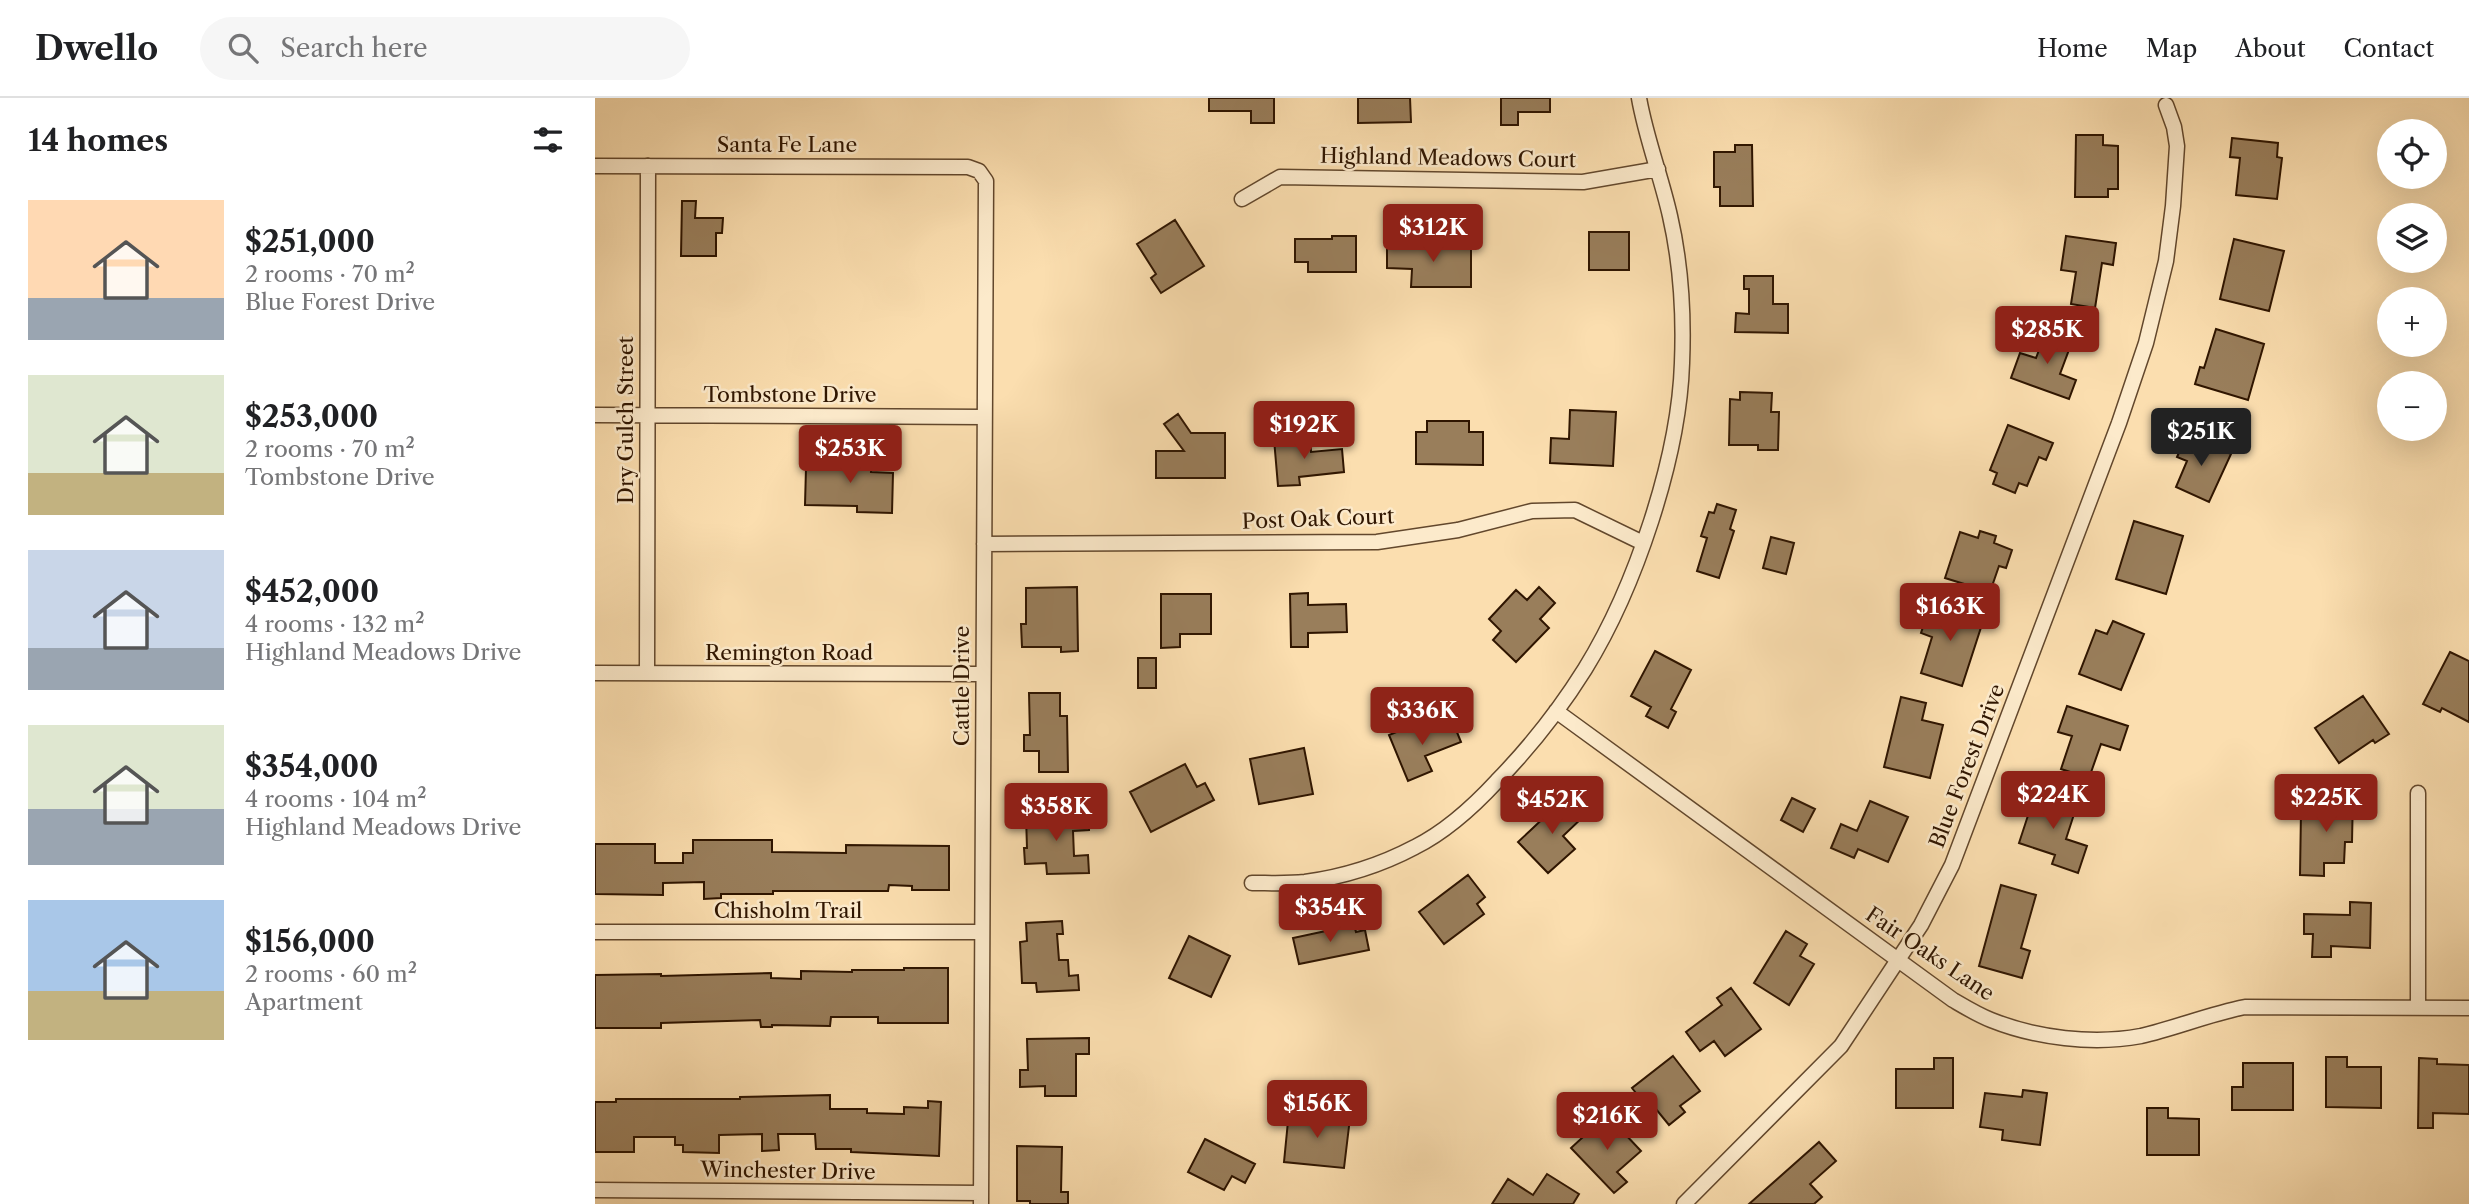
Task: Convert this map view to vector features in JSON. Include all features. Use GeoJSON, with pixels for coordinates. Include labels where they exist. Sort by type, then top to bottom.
{"type":"FeatureCollection","features":[{"type":"Feature","properties":{"kind":"street"},"geometry":{"type":"LineString","coordinates":[[1252,883],[1303,882],[1354,872],[1416,847],[1467,813],[1517,761],[1556,711],[1587,666],[1605,632],[1643,544],[1666,470],[1681,390],[1679,269],[1670,215],[1639,98]]}},
{"type":"Feature","properties":{"kind":"street","name":"Blue Forest Drive"},"geometry":{"type":"LineString","coordinates":[[1684,1204],[1841,1046],[1921,925],[1952,865],[2119,423],[2146,343],[2164,272],[2173,206],[2177,146],[2167,106]]}},
{"type":"Feature","properties":{"kind":"street","name":"Santa Fe Lane"},"geometry":{"type":"LineString","coordinates":[[595,166],[968,167],[979,171]]}},
{"type":"Feature","properties":{"kind":"street","name":"Dry Gulch Street"},"geometry":{"type":"LineString","coordinates":[[647,673],[648,166]]}},
{"type":"Feature","properties":{"kind":"street","name":"Highland Meadows Court"},"geometry":{"type":"LineString","coordinates":[[1242,199],[1280,177],[1583,182],[1658,169]]}},
{"type":"Feature","properties":{"kind":"street","name":"Cattle Drive"},"geometry":{"type":"LineString","coordinates":[[979,171],[986,181],[981,1199]]}},
{"type":"Feature","properties":{"kind":"street","name":"Tombstone Drive"},"geometry":{"type":"LineString","coordinates":[[595,415],[984,417]]}},
{"type":"Feature","properties":{"kind":"street","name":"Post Oak Court"},"geometry":{"type":"LineString","coordinates":[[984,544],[1377,542],[1458,530],[1532,511],[1575,510],[1643,544]]}},
{"type":"Feature","properties":{"kind":"street","name":"Remington Road"},"geometry":{"type":"LineString","coordinates":[[595,673],[983,674]]}},
{"type":"Feature","properties":{"kind":"street","name":"Fair Oaks Lane"},"geometry":{"type":"LineString","coordinates":[[1556,711],[1953,1000],[1988,1019],[2015,1029],[2073,1038],[2111,1039],[2140,1036],[2212,1013],[2245,1007],[2469,1008]]}},
{"type":"Feature","properties":{"kind":"street"},"geometry":{"type":"LineString","coordinates":[[2418,1008],[2419,793]]}},
{"type":"Feature","properties":{"kind":"street","name":"Chisholm Trail"},"geometry":{"type":"LineString","coordinates":[[595,932],[982,932]]}},
{"type":"Feature","properties":{"kind":"street","name":"Winchester Drive"},"geometry":{"type":"LineString","coordinates":[[595,1190],[981,1199]]}},
{"type":"Feature","properties":{"kind":"building"},"geometry":{"type":"Polygon","coordinates":[[[1209,98],[1274,98],[1274,123],[1251,123],[1251,111],[1209,111],[1209,98]]]}},
{"type":"Feature","properties":{"kind":"building"},"geometry":{"type":"Polygon","coordinates":[[[1358,98],[1410,98],[1411,122],[1358,123],[1358,98]]]}},
{"type":"Feature","properties":{"kind":"building"},"geometry":{"type":"Polygon","coordinates":[[[1501,98],[1550,98],[1550,112],[1518,112],[1518,125],[1501,125],[1501,98]]]}},
{"type":"Feature","properties":{"kind":"building"},"geometry":{"type":"Polygon","coordinates":[[[2076,135],[2103,135],[2103,145],[2118,146],[2118,189],[2108,189],[2108,197],[2075,197],[2076,135]]]}},
{"type":"Feature","properties":{"kind":"building"},"geometry":{"type":"Polygon","coordinates":[[[2232,138],[2278,143],[2277,157],[2282,158],[2277,199],[2236,195],[2240,158],[2230,157],[2232,138]]]}},
{"type":"Feature","properties":{"kind":"building"},"geometry":{"type":"Polygon","coordinates":[[[1735,145],[1752,145],[1753,206],[1720,206],[1720,187],[1714,187],[1714,152],[1735,152],[1735,145]]]}},
{"type":"Feature","properties":{"kind":"building"},"geometry":{"type":"Polygon","coordinates":[[[682,201],[696,201],[695,218],[723,218],[722,233],[716,233],[716,256],[681,256],[682,201]]]}},
{"type":"Feature","properties":{"kind":"building"},"geometry":{"type":"Polygon","coordinates":[[[1175,220],[1204,266],[1161,293],[1151,278],[1156,274],[1137,244],[1175,220]]]}},
{"type":"Feature","properties":{"kind":"building"},"geometry":{"type":"Polygon","coordinates":[[[1589,232],[1629,232],[1629,270],[1589,270],[1589,232]]]}},
{"type":"Feature","properties":{"kind":"building"},"geometry":{"type":"Polygon","coordinates":[[[1332,236],[1356,236],[1356,272],[1308,272],[1308,262],[1295,262],[1295,239],[1332,239],[1332,236]]]}},
{"type":"Feature","properties":{"kind":"building"},"geometry":{"type":"Polygon","coordinates":[[[2066,236],[2116,243],[2113,265],[2102,263],[2095,308],[2071,304],[2076,272],[2061,270],[2066,236]]]}},
{"type":"Feature","properties":{"kind":"building"},"geometry":{"type":"Polygon","coordinates":[[[2234,239],[2284,251],[2269,311],[2220,299],[2234,239]]]}},
{"type":"Feature","properties":{"kind":"building"},"geometry":{"type":"Polygon","coordinates":[[[1387,244],[1471,244],[1471,287],[1411,287],[1412,269],[1387,268],[1387,244]]]}},
{"type":"Feature","properties":{"kind":"building"},"geometry":{"type":"Polygon","coordinates":[[[1744,276],[1773,276],[1773,304],[1788,304],[1788,333],[1735,332],[1736,313],[1749,314],[1749,289],[1744,289],[1744,276]]]}},
{"type":"Feature","properties":{"kind":"building"},"geometry":{"type":"Polygon","coordinates":[[[2047,329],[2073,339],[2060,374],[2076,380],[2069,399],[2011,378],[2020,353],[2036,358],[2047,329]]]}},
{"type":"Feature","properties":{"kind":"building"},"geometry":{"type":"Polygon","coordinates":[[[2216,329],[2264,344],[2248,400],[2195,384],[2200,367],[2204,368],[2216,329]]]}},
{"type":"Feature","properties":{"kind":"building"},"geometry":{"type":"Polygon","coordinates":[[[1740,392],[1772,393],[1771,412],[1779,412],[1778,450],[1758,450],[1758,445],[1729,445],[1730,399],[1740,400],[1740,392]]]}},
{"type":"Feature","properties":{"kind":"building"},"geometry":{"type":"Polygon","coordinates":[[[1570,410],[1616,412],[1613,466],[1550,463],[1551,438],[1569,439],[1570,410]]]}},
{"type":"Feature","properties":{"kind":"building"},"geometry":{"type":"Polygon","coordinates":[[[1178,414],[1191,433],[1225,433],[1225,478],[1156,478],[1156,451],[1184,451],[1164,424],[1178,414]]]}},
{"type":"Feature","properties":{"kind":"building"},"geometry":{"type":"Polygon","coordinates":[[[1427,421],[1469,421],[1469,432],[1483,432],[1483,465],[1416,464],[1416,432],[1427,432],[1427,421]]]}},
{"type":"Feature","properties":{"kind":"building"},"geometry":{"type":"Polygon","coordinates":[[[2008,425],[2053,443],[2046,460],[2039,457],[2027,486],[2019,483],[2015,493],[1993,484],[1997,473],[1990,470],[2008,425]]]}},
{"type":"Feature","properties":{"kind":"building"},"geometry":{"type":"Polygon","coordinates":[[[2187,435],[2231,454],[2209,502],[2176,487],[2187,461],[2177,457],[2187,435]]]}},
{"type":"Feature","properties":{"kind":"building"},"geometry":{"type":"Polygon","coordinates":[[[1310,436],[1311,452],[1342,449],[1344,472],[1299,477],[1300,485],[1278,486],[1274,439],[1310,436]]]}},
{"type":"Feature","properties":{"kind":"building"},"geometry":{"type":"Polygon","coordinates":[[[826,453],[872,459],[871,472],[893,473],[892,513],[857,512],[857,506],[805,505],[806,468],[826,468],[826,453]]]}},
{"type":"Feature","properties":{"kind":"building"},"geometry":{"type":"Polygon","coordinates":[[[1717,504],[1736,510],[1730,529],[1734,531],[1719,578],[1697,571],[1707,538],[1701,536],[1709,512],[1714,513],[1717,504]]]}},
{"type":"Feature","properties":{"kind":"building"},"geometry":{"type":"Polygon","coordinates":[[[2134,521],[2183,536],[2166,594],[2116,579],[2134,521]]]}},
{"type":"Feature","properties":{"kind":"building"},"geometry":{"type":"Polygon","coordinates":[[[1980,531],[1996,536],[1994,543],[2012,550],[2006,568],[1999,566],[1990,592],[1945,578],[1960,532],[1978,538],[1980,531]]]}},
{"type":"Feature","properties":{"kind":"building"},"geometry":{"type":"Polygon","coordinates":[[[1771,537],[1794,543],[1786,574],[1763,568],[1771,537]]]}},
{"type":"Feature","properties":{"kind":"building"},"geometry":{"type":"Polygon","coordinates":[[[1077,587],[1078,651],[1061,652],[1061,647],[1022,647],[1021,624],[1026,624],[1026,588],[1077,587]]]}},
{"type":"Feature","properties":{"kind":"building"},"geometry":{"type":"Polygon","coordinates":[[[1539,587],[1555,603],[1540,619],[1549,628],[1516,662],[1493,640],[1501,631],[1489,619],[1516,590],[1527,600],[1539,587]]]}},
{"type":"Feature","properties":{"kind":"building"},"geometry":{"type":"Polygon","coordinates":[[[1308,593],[1308,605],[1346,604],[1347,632],[1308,633],[1308,647],[1291,647],[1290,594],[1308,593]]]}},
{"type":"Feature","properties":{"kind":"building"},"geometry":{"type":"Polygon","coordinates":[[[1161,594],[1211,594],[1211,634],[1180,634],[1180,647],[1161,648],[1161,594]]]}},
{"type":"Feature","properties":{"kind":"building"},"geometry":{"type":"Polygon","coordinates":[[[1931,603],[1969,615],[1971,610],[1985,615],[1962,686],[1921,673],[1932,637],[1921,633],[1931,603]]]}},
{"type":"Feature","properties":{"kind":"building"},"geometry":{"type":"Polygon","coordinates":[[[2113,621],[2144,634],[2121,690],[2079,674],[2096,630],[2107,634],[2113,621]]]}},
{"type":"Feature","properties":{"kind":"building"},"geometry":{"type":"Polygon","coordinates":[[[1655,651],[1691,670],[1671,709],[1676,712],[1668,728],[1646,716],[1651,707],[1631,696],[1655,651]]]}},
{"type":"Feature","properties":{"kind":"building"},"geometry":{"type":"Polygon","coordinates":[[[2450,652],[2469,661],[2469,722],[2442,708],[2440,712],[2423,704],[2450,652]]]}},
{"type":"Feature","properties":{"kind":"building"},"geometry":{"type":"Polygon","coordinates":[[[1138,658],[1156,658],[1156,688],[1138,688],[1138,658]]]}},
{"type":"Feature","properties":{"kind":"building"},"geometry":{"type":"Polygon","coordinates":[[[1029,693],[1060,693],[1060,716],[1067,716],[1068,772],[1039,772],[1039,751],[1024,751],[1024,735],[1030,735],[1029,693]]]}},
{"type":"Feature","properties":{"kind":"building"},"geometry":{"type":"Polygon","coordinates":[[[2363,696],[2389,734],[2375,743],[2373,740],[2339,763],[2315,728],[2363,696]]]}},
{"type":"Feature","properties":{"kind":"building"},"geometry":{"type":"Polygon","coordinates":[[[1901,697],[1926,703],[1922,720],[1943,725],[1930,778],[1884,767],[1901,697]]]}},
{"type":"Feature","properties":{"kind":"building"},"geometry":{"type":"Polygon","coordinates":[[[2067,706],[2128,726],[2120,750],[2101,744],[2089,778],[2061,769],[2072,736],[2058,732],[2067,706]]]}},
{"type":"Feature","properties":{"kind":"building"},"geometry":{"type":"Polygon","coordinates":[[[1452,720],[1461,742],[1425,756],[1432,771],[1408,781],[1389,735],[1416,724],[1420,733],[1452,720]]]}},
{"type":"Feature","properties":{"kind":"building"},"geometry":{"type":"Polygon","coordinates":[[[1304,748],[1313,794],[1259,804],[1250,759],[1304,748]]]}},
{"type":"Feature","properties":{"kind":"building"},"geometry":{"type":"Polygon","coordinates":[[[1185,764],[1197,787],[1205,783],[1214,800],[1151,832],[1130,792],[1185,764]]]}},
{"type":"Feature","properties":{"kind":"building"},"geometry":{"type":"Polygon","coordinates":[[[2036,791],[2077,805],[2066,839],[2087,846],[2078,873],[2052,864],[2055,855],[2019,843],[2036,791]]]}},
{"type":"Feature","properties":{"kind":"building"},"geometry":{"type":"Polygon","coordinates":[[[2326,792],[2353,793],[2352,842],[2345,842],[2344,863],[2324,863],[2324,876],[2300,875],[2301,811],[2325,811],[2326,792]]]}},
{"type":"Feature","properties":{"kind":"building"},"geometry":{"type":"Polygon","coordinates":[[[1566,797],[1584,816],[1563,836],[1575,849],[1548,873],[1518,842],[1566,797]]]}},
{"type":"Feature","properties":{"kind":"building"},"geometry":{"type":"Polygon","coordinates":[[[1792,798],[1815,809],[1803,832],[1781,820],[1792,798]]]}},
{"type":"Feature","properties":{"kind":"building"},"geometry":{"type":"Polygon","coordinates":[[[1870,801],[1908,817],[1888,862],[1858,849],[1854,858],[1831,848],[1841,824],[1857,831],[1870,801]]]}},
{"type":"Feature","properties":{"kind":"building"},"geometry":{"type":"Polygon","coordinates":[[[1089,815],[1089,830],[1073,831],[1074,856],[1088,855],[1089,873],[1047,874],[1046,863],[1025,864],[1026,816],[1089,815]]]}},
{"type":"Feature","properties":{"kind":"building"},"geometry":{"type":"Polygon","coordinates":[[[693,840],[772,840],[772,852],[846,853],[846,845],[949,846],[949,890],[912,890],[912,886],[889,885],[888,891],[773,891],[773,894],[721,894],[721,898],[704,899],[704,882],[663,883],[663,895],[595,894],[595,844],[655,844],[655,863],[683,863],[683,853],[693,853],[693,840]]]}},
{"type":"Feature","properties":{"kind":"building"},"geometry":{"type":"Polygon","coordinates":[[[1468,875],[1485,897],[1477,904],[1484,914],[1444,944],[1419,912],[1468,875]]]}},
{"type":"Feature","properties":{"kind":"building"},"geometry":{"type":"Polygon","coordinates":[[[2001,885],[2036,895],[2021,948],[2030,951],[2022,978],[1979,966],[2001,885]]]}},
{"type":"Feature","properties":{"kind":"building"},"geometry":{"type":"Polygon","coordinates":[[[2350,902],[2371,903],[2370,948],[2331,946],[2331,957],[2312,957],[2313,934],[2304,934],[2304,914],[2350,915],[2350,902]]]}},
{"type":"Feature","properties":{"kind":"building"},"geometry":{"type":"Polygon","coordinates":[[[1062,921],[1063,934],[1057,934],[1059,960],[1068,960],[1069,976],[1078,975],[1079,990],[1037,992],[1036,983],[1022,983],[1020,942],[1027,941],[1026,923],[1062,921]]]}},
{"type":"Feature","properties":{"kind":"building"},"geometry":{"type":"Polygon","coordinates":[[[1354,925],[1356,932],[1365,930],[1369,950],[1299,964],[1293,938],[1354,925]]]}},
{"type":"Feature","properties":{"kind":"building"},"geometry":{"type":"Polygon","coordinates":[[[1786,931],[1807,944],[1800,956],[1814,964],[1789,1005],[1754,983],[1786,931]]]}},
{"type":"Feature","properties":{"kind":"building"},"geometry":{"type":"Polygon","coordinates":[[[1189,936],[1230,956],[1211,997],[1169,978],[1189,936]]]}},
{"type":"Feature","properties":{"kind":"building"},"geometry":{"type":"Polygon","coordinates":[[[948,968],[948,1023],[878,1023],[878,1017],[831,1017],[830,1026],[761,1027],[760,1020],[661,1023],[661,1028],[595,1028],[595,975],[771,973],[771,978],[801,979],[801,971],[852,972],[948,968]]]}},
{"type":"Feature","properties":{"kind":"building"},"geometry":{"type":"Polygon","coordinates":[[[1731,988],[1761,1029],[1725,1056],[1714,1041],[1700,1051],[1686,1032],[1722,1005],[1717,998],[1731,988]]]}},
{"type":"Feature","properties":{"kind":"building"},"geometry":{"type":"Polygon","coordinates":[[[1089,1038],[1089,1054],[1076,1054],[1076,1096],[1045,1096],[1045,1086],[1020,1087],[1020,1070],[1028,1070],[1027,1039],[1089,1038]]]}},
{"type":"Feature","properties":{"kind":"building"},"geometry":{"type":"Polygon","coordinates":[[[1673,1056],[1700,1091],[1680,1106],[1685,1112],[1669,1125],[1656,1109],[1651,1112],[1632,1088],[1673,1056]]]}},
{"type":"Feature","properties":{"kind":"building"},"geometry":{"type":"Polygon","coordinates":[[[2326,1057],[2347,1057],[2347,1067],[2381,1067],[2381,1108],[2326,1107],[2326,1057]]]}},
{"type":"Feature","properties":{"kind":"building"},"geometry":{"type":"Polygon","coordinates":[[[1934,1058],[1953,1058],[1953,1108],[1896,1108],[1896,1069],[1934,1069],[1934,1058]]]}},
{"type":"Feature","properties":{"kind":"building"},"geometry":{"type":"Polygon","coordinates":[[[2419,1058],[2437,1059],[2437,1064],[2469,1065],[2469,1114],[2433,1113],[2433,1128],[2418,1128],[2419,1058]]]}},
{"type":"Feature","properties":{"kind":"building"},"geometry":{"type":"Polygon","coordinates":[[[2243,1063],[2293,1063],[2293,1110],[2232,1110],[2232,1087],[2243,1087],[2243,1063]]]}},
{"type":"Feature","properties":{"kind":"building"},"geometry":{"type":"Polygon","coordinates":[[[2023,1090],[2047,1093],[2040,1145],[2002,1140],[2003,1130],[1980,1127],[1985,1093],[2022,1097],[2023,1090]]]}},
{"type":"Feature","properties":{"kind":"building"},"geometry":{"type":"Polygon","coordinates":[[[830,1095],[830,1109],[867,1109],[867,1113],[904,1114],[904,1107],[928,1108],[928,1101],[941,1102],[939,1156],[816,1149],[815,1134],[778,1134],[779,1150],[762,1151],[762,1134],[719,1135],[719,1153],[683,1152],[683,1145],[675,1145],[675,1137],[634,1137],[634,1152],[595,1152],[595,1102],[616,1102],[616,1099],[740,1099],[830,1095]]]}},
{"type":"Feature","properties":{"kind":"building"},"geometry":{"type":"Polygon","coordinates":[[[2147,1108],[2168,1108],[2168,1118],[2199,1119],[2199,1155],[2147,1155],[2147,1108]]]}},
{"type":"Feature","properties":{"kind":"building"},"geometry":{"type":"Polygon","coordinates":[[[1289,1111],[1350,1118],[1344,1168],[1284,1162],[1289,1111]]]}},
{"type":"Feature","properties":{"kind":"building"},"geometry":{"type":"Polygon","coordinates":[[[1607,1115],[1641,1151],[1617,1172],[1627,1182],[1614,1193],[1571,1148],[1607,1115]]]}},
{"type":"Feature","properties":{"kind":"building"},"geometry":{"type":"Polygon","coordinates":[[[1205,1139],[1255,1164],[1245,1183],[1232,1176],[1224,1190],[1188,1172],[1205,1139]]]}},
{"type":"Feature","properties":{"kind":"building"},"geometry":{"type":"Polygon","coordinates":[[[1819,1142],[1836,1161],[1810,1184],[1822,1197],[1814,1204],[1749,1204],[1819,1142]]]}},
{"type":"Feature","properties":{"kind":"building"},"geometry":{"type":"Polygon","coordinates":[[[1017,1146],[1062,1147],[1061,1192],[1068,1192],[1068,1204],[1030,1204],[1030,1201],[1017,1201],[1017,1146]]]}},
{"type":"Feature","properties":{"kind":"building"},"geometry":{"type":"Polygon","coordinates":[[[1547,1174],[1579,1194],[1573,1204],[1492,1204],[1508,1179],[1533,1195],[1547,1174]]]}}]}
